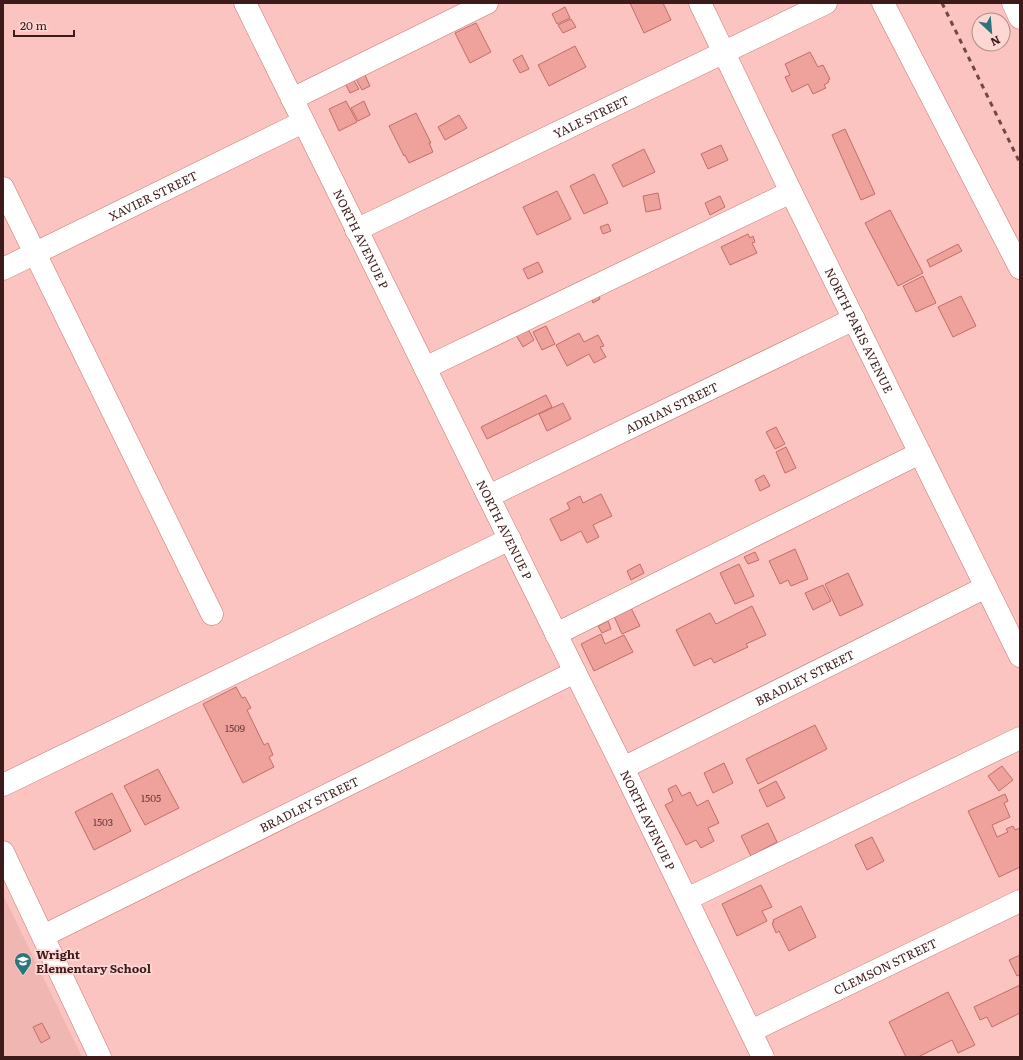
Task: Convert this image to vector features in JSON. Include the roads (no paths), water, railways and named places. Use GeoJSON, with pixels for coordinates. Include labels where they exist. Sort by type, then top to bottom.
{"type":"FeatureCollection","features":[{"type":"Feature","properties":{"kind":"street","name":"NORTH AVENUE P"},"geometry":{"type":"LineString","coordinates":[[245,3],[623,768],[763,1057]]}},
{"type":"Feature","properties":{"kind":"street"},"geometry":{"type":"LineString","coordinates":[[292,99],[487,3]]}},
{"type":"Feature","properties":{"kind":"street","name":"NORTH PARIS AVENUE"},"geometry":{"type":"LineString","coordinates":[[700,3],[791,192],[1020,656]]}},
{"type":"Feature","properties":{"kind":"street","name":"YALE STREET"},"geometry":{"type":"LineString","coordinates":[[356,230],[826,3]]}},
{"type":"Feature","properties":{"kind":"street"},"geometry":{"type":"LineString","coordinates":[[882,3],[1020,268]]}},
{"type":"Feature","properties":{"kind":"street"},"geometry":{"type":"LineString","coordinates":[[1013,3],[1020,18]]}},
{"type":"Feature","properties":{"kind":"street","name":"XAVIER STREET"},"geometry":{"type":"LineString","coordinates":[[3,269],[303,122]]}},
{"type":"Feature","properties":{"kind":"street"},"geometry":{"type":"LineString","coordinates":[[3,188],[212,614]]}},
{"type":"Feature","properties":{"kind":"street"},"geometry":{"type":"LineString","coordinates":[[425,368],[791,192]]}},
{"type":"Feature","properties":{"kind":"street","name":"ADRIAN STREET"},"geometry":{"type":"LineString","coordinates":[[489,496],[854,319]]}},
{"type":"Feature","properties":{"kind":"street"},"geometry":{"type":"LineString","coordinates":[[556,634],[920,452]]}},
{"type":"Feature","properties":{"kind":"street"},"geometry":{"type":"LineString","coordinates":[[3,785],[510,539]]}},
{"type":"Feature","properties":{"kind":"street","name":"BRADLEY STREET"},"geometry":{"type":"LineString","coordinates":[[623,768],[986,587]]}},
{"type":"Feature","properties":{"kind":"street","name":"BRADLEY STREET"},"geometry":{"type":"LineString","coordinates":[[43,936],[575,672]]}},
{"type":"Feature","properties":{"kind":"street"},"geometry":{"type":"LineString","coordinates":[[687,899],[1020,738]]}},
{"type":"Feature","properties":{"kind":"street"},"geometry":{"type":"LineString","coordinates":[[3,852],[100,1057]]}},
{"type":"Feature","properties":{"kind":"street","name":"CLEMSON STREET"},"geometry":{"type":"LineString","coordinates":[[751,1032],[1020,901]]}},
{"type":"Feature","properties":{"kind":"railway"},"geometry":{"type":"LineString","coordinates":[[942,3],[1020,163]]}},
{"type":"Feature","properties":{"kind":"place","name":"Wright Elementary School"},"geometry":{"type":"Point","coordinates":[23,976]}}]}
